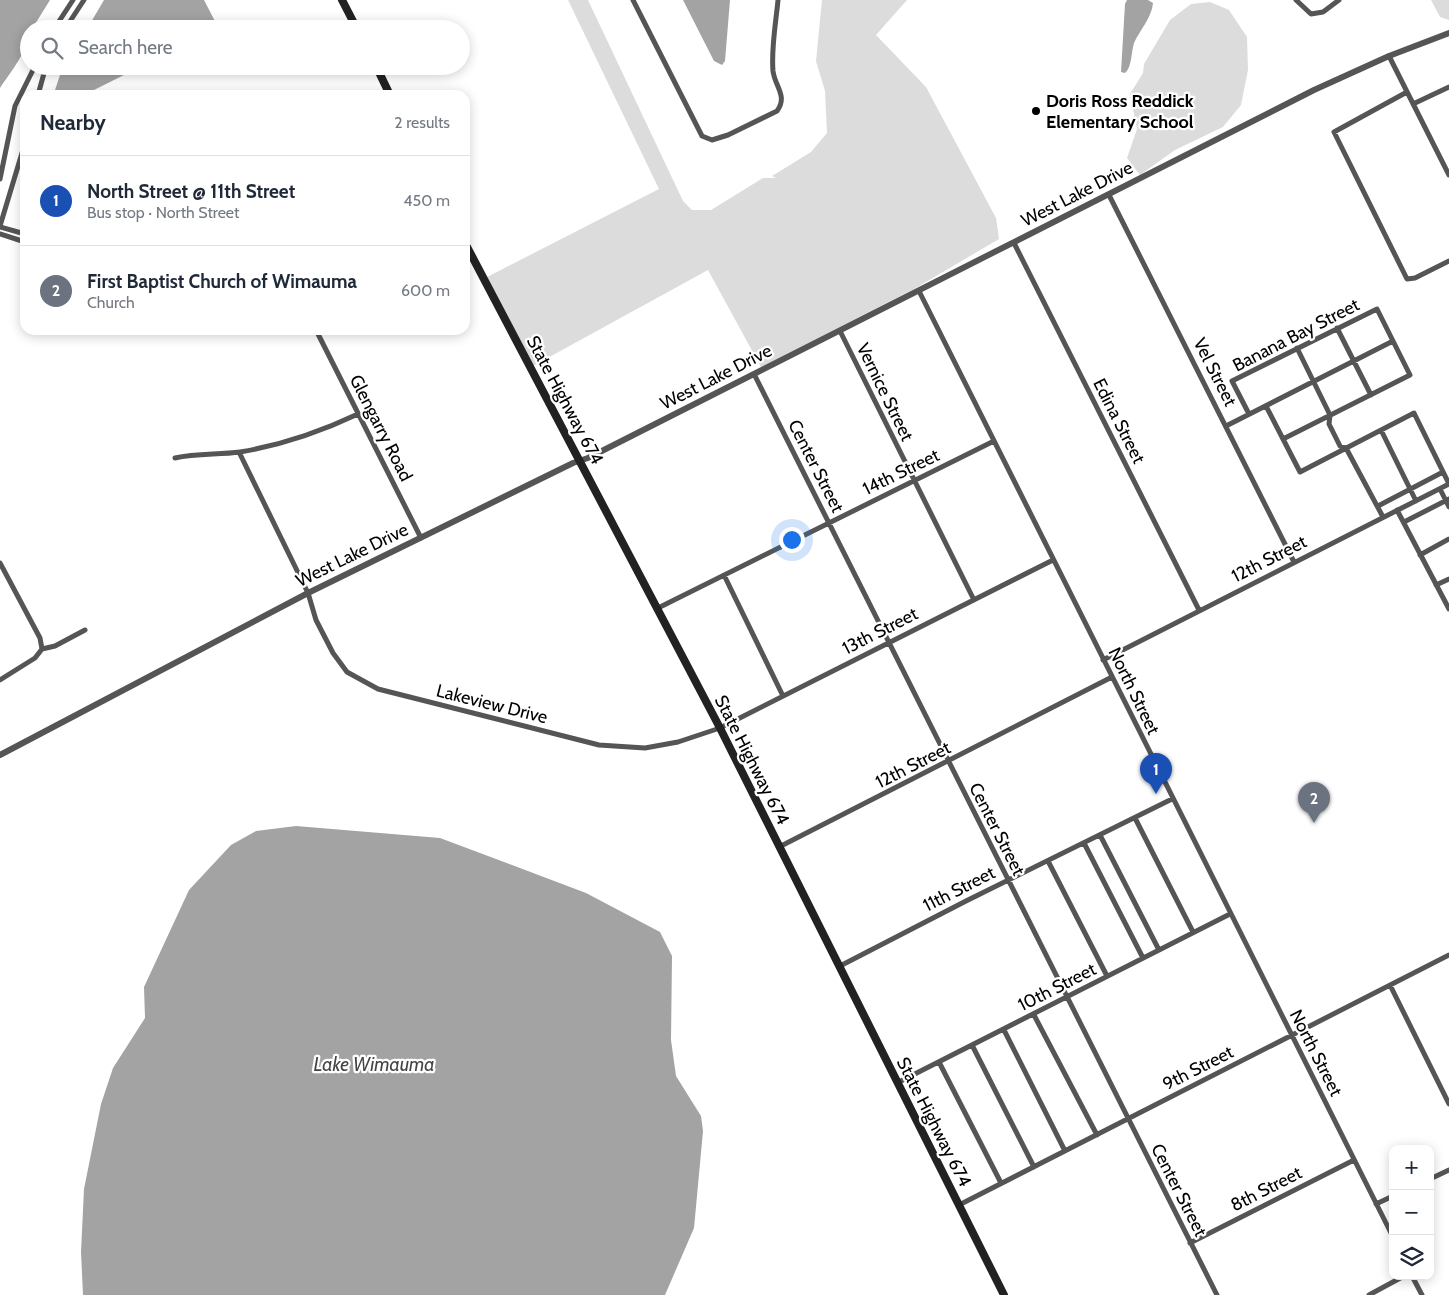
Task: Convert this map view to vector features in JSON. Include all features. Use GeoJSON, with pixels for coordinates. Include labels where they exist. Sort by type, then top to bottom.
{"type":"FeatureCollection","features":[{"type":"Feature","properties":{"kind":"main road"},"geometry":{"type":"LineString","coordinates":[[342,0],[352,20]]}},
{"type":"Feature","properties":{"kind":"main road"},"geometry":{"type":"LineString","coordinates":[[380,75],[388,90]]}},
{"type":"Feature","properties":{"kind":"main road","name":"State Highway 674"},"geometry":{"type":"LineString","coordinates":[[470,252],[720,728],[1004,1295]]}},
{"type":"Feature","properties":{"kind":"street"},"geometry":{"type":"LineString","coordinates":[[60,20],[73,0]]}},
{"type":"Feature","properties":{"kind":"street"},"geometry":{"type":"LineString","coordinates":[[71,20],[84,0]]}},
{"type":"Feature","properties":{"kind":"street"},"geometry":{"type":"LineString","coordinates":[[633,0],[702,136],[712,140],[728,135],[777,111],[782,104],[783,98],[773,72],[778,0]]}},
{"type":"Feature","properties":{"kind":"street"},"geometry":{"type":"LineString","coordinates":[[1296,0],[1311,14],[1323,12],[1339,0]]}},
{"type":"Feature","properties":{"kind":"street","name":"West Lake Drive"},"geometry":{"type":"LineString","coordinates":[[0,756],[308,593],[581,461],[1314,90],[1389,56],[1449,33]]}},
{"type":"Feature","properties":{"kind":"street"},"geometry":{"type":"LineString","coordinates":[[1389,56],[1449,175]]}},
{"type":"Feature","properties":{"kind":"street"},"geometry":{"type":"LineString","coordinates":[[23,90],[30,75]]}},
{"type":"Feature","properties":{"kind":"street"},"geometry":{"type":"LineString","coordinates":[[39,90],[44,75]]}},
{"type":"Feature","properties":{"kind":"street"},"geometry":{"type":"LineString","coordinates":[[1413,104],[1449,87]]}},
{"type":"Feature","properties":{"kind":"street"},"geometry":{"type":"LineString","coordinates":[[1407,92],[1334,132],[1407,279],[1415,278],[1449,261]]}},
{"type":"Feature","properties":{"kind":"street"},"geometry":{"type":"LineString","coordinates":[[0,179],[15,106],[20,96]]}},
{"type":"Feature","properties":{"kind":"street"},"geometry":{"type":"LineString","coordinates":[[20,159],[0,226],[20,232]]}},
{"type":"Feature","properties":{"kind":"street","name":"Vel Street"},"geometry":{"type":"LineString","coordinates":[[1109,195],[1294,562]]}},
{"type":"Feature","properties":{"kind":"street"},"geometry":{"type":"LineString","coordinates":[[0,234],[20,240]]}},
{"type":"Feature","properties":{"kind":"street","name":"Edina Street"},"geometry":{"type":"LineString","coordinates":[[1014,243],[1199,610]]}},
{"type":"Feature","properties":{"kind":"street","name":"North Street"},"geometry":{"type":"LineString","coordinates":[[919,291],[1172,800],[1392,1235]]}},
{"type":"Feature","properties":{"kind":"street","name":"Banana Bay Street"},"geometry":{"type":"LineString","coordinates":[[1249,414],[1232,381],[1297,348],[1377,309],[1393,341]]}},
{"type":"Feature","properties":{"kind":"street"},"geometry":{"type":"LineString","coordinates":[[1337,328],[1371,395]]}},
{"type":"Feature","properties":{"kind":"street","name":"Vernice Street"},"geometry":{"type":"LineString","coordinates":[[840,331],[974,600]]}},
{"type":"Feature","properties":{"kind":"street","name":"Glengarry Road"},"geometry":{"type":"LineString","coordinates":[[318,335],[421,538]]}},
{"type":"Feature","properties":{"kind":"street"},"geometry":{"type":"LineString","coordinates":[[1226,426],[1393,341],[1410,375],[1283,439]]}},
{"type":"Feature","properties":{"kind":"street"},"geometry":{"type":"LineString","coordinates":[[1297,348],[1330,415],[1329,424],[1332,432],[1340,446],[1346,448],[1383,517]]}},
{"type":"Feature","properties":{"kind":"street","name":"Center Street"},"geometry":{"type":"LineString","coordinates":[[754,374],[1217,1295]]}},
{"type":"Feature","properties":{"kind":"street"},"geometry":{"type":"LineString","coordinates":[[1266,406],[1300,472],[1414,414],[1449,484]]}},
{"type":"Feature","properties":{"kind":"street"},"geometry":{"type":"LineString","coordinates":[[175,458],[197,454],[239,452],[294,440],[327,429],[358,414]]}},
{"type":"Feature","properties":{"kind":"street"},"geometry":{"type":"LineString","coordinates":[[1381,430],[1416,501]]}},
{"type":"Feature","properties":{"kind":"street","name":"14th Street"},"geometry":{"type":"LineString","coordinates":[[658,608],[994,441]]}},
{"type":"Feature","properties":{"kind":"street","name":"Lakeview Drive"},"geometry":{"type":"LineString","coordinates":[[239,452],[308,593],[316,620],[333,653],[347,672],[378,690],[599,745],[645,748],[678,742],[720,728]]}},
{"type":"Feature","properties":{"kind":"street"},"geometry":{"type":"LineString","coordinates":[[1378,506],[1443,472]]}},
{"type":"Feature","properties":{"kind":"street","name":"12th Street"},"geometry":{"type":"LineString","coordinates":[[1103,660],[1449,484]]}},
{"type":"Feature","properties":{"kind":"street"},"geometry":{"type":"LineString","coordinates":[[1440,489],[1448,500],[1449,507]]}},
{"type":"Feature","properties":{"kind":"street"},"geometry":{"type":"LineString","coordinates":[[1404,522],[1448,500]]}},
{"type":"Feature","properties":{"kind":"street"},"geometry":{"type":"LineString","coordinates":[[1397,510],[1449,609]]}},
{"type":"Feature","properties":{"kind":"street"},"geometry":{"type":"LineString","coordinates":[[1420,554],[1449,540]]}},
{"type":"Feature","properties":{"kind":"street","name":"13th Street"},"geometry":{"type":"LineString","coordinates":[[720,728],[1053,560]]}},
{"type":"Feature","properties":{"kind":"street"},"geometry":{"type":"LineString","coordinates":[[0,563],[40,638],[42,649]]}},
{"type":"Feature","properties":{"kind":"street"},"geometry":{"type":"LineString","coordinates":[[724,575],[783,696]]}},
{"type":"Feature","properties":{"kind":"street"},"geometry":{"type":"LineString","coordinates":[[1436,585],[1449,579]]}},
{"type":"Feature","properties":{"kind":"street"},"geometry":{"type":"LineString","coordinates":[[0,680],[35,658],[42,649],[55,646],[86,630]]}},
{"type":"Feature","properties":{"kind":"street","name":"12th Street"},"geometry":{"type":"LineString","coordinates":[[779,847],[1112,677]]}},
{"type":"Feature","properties":{"kind":"street","name":"11th Street"},"geometry":{"type":"LineString","coordinates":[[840,966],[1007,880],[1172,800]]}},
{"type":"Feature","properties":{"kind":"street"},"geometry":{"type":"LineString","coordinates":[[1135,818],[1193,932]]}},
{"type":"Feature","properties":{"kind":"street"},"geometry":{"type":"LineString","coordinates":[[1100,835],[1159,950]]}},
{"type":"Feature","properties":{"kind":"street"},"geometry":{"type":"LineString","coordinates":[[1084,843],[1143,958]]}},
{"type":"Feature","properties":{"kind":"street"},"geometry":{"type":"LineString","coordinates":[[1048,861],[1107,976]]}},
{"type":"Feature","properties":{"kind":"street","name":"10th Street"},"geometry":{"type":"LineString","coordinates":[[897,1083],[1068,998],[1107,976],[1230,914]]}},
{"type":"Feature","properties":{"kind":"street","name":"9th Street"},"geometry":{"type":"LineString","coordinates":[[959,1205],[1449,955]]}},
{"type":"Feature","properties":{"kind":"street"},"geometry":{"type":"LineString","coordinates":[[1390,985],[1449,1104]]}},
{"type":"Feature","properties":{"kind":"street"},"geometry":{"type":"LineString","coordinates":[[1034,1015],[1097,1135]]}},
{"type":"Feature","properties":{"kind":"street"},"geometry":{"type":"LineString","coordinates":[[1004,1030],[1065,1152]]}},
{"type":"Feature","properties":{"kind":"street"},"geometry":{"type":"LineString","coordinates":[[972,1046],[1034,1167]]}},
{"type":"Feature","properties":{"kind":"street"},"geometry":{"type":"LineString","coordinates":[[939,1062],[1001,1184]]}},
{"type":"Feature","properties":{"kind":"street","name":"8th Street"},"geometry":{"type":"LineString","coordinates":[[1190,1242],[1354,1160]]}},
{"type":"Feature","properties":{"kind":"street"},"geometry":{"type":"LineString","coordinates":[[1434,1177],[1449,1170]]}},
{"type":"Feature","properties":{"kind":"street"},"geometry":{"type":"LineString","coordinates":[[1376,1204],[1389,1198]]}},
{"type":"Feature","properties":{"kind":"street"},"geometry":{"type":"LineString","coordinates":[[1370,1295],[1397,1280]]}},
{"type":"Feature","properties":{"kind":"street"},"geometry":{"type":"LineString","coordinates":[[1414,1280],[1422,1295]]}},
{"type":"Feature","properties":{"kind":"shaded area"},"geometry":{"type":"Polygon","coordinates":[[[568,0],[588,0],[683,201],[692,210],[711,210],[763,178],[776,178],[772,176],[811,152],[827,133],[825,91],[816,61],[822,0],[907,0],[876,35],[926,87],[996,218],[999,239],[914,289],[761,367],[708,270],[533,366],[487,277],[659,189],[568,0]]]}},
{"type":"Feature","properties":{"kind":"shaded area"},"geometry":{"type":"Polygon","coordinates":[[[1431,0],[1449,0],[1449,20],[1440,17],[1431,0]]]}},
{"type":"Feature","properties":{"kind":"shaded area"},"geometry":{"type":"Polygon","coordinates":[[[1210,2],[1229,10],[1247,37],[1248,70],[1241,105],[1223,127],[1175,150],[1140,175],[1127,158],[1137,129],[1130,94],[1143,73],[1144,64],[1170,20],[1191,4],[1210,2]]]}},
{"type":"Feature","properties":{"kind":"water"},"geometry":{"type":"Polygon","coordinates":[[[0,0],[50,0],[38,20],[20,20],[20,58],[0,88],[0,0]]]}},
{"type":"Feature","properties":{"kind":"water"},"geometry":{"type":"Polygon","coordinates":[[[104,0],[204,0],[214,20],[92,20],[104,0]]]}},
{"type":"Feature","properties":{"kind":"water"},"geometry":{"type":"Polygon","coordinates":[[[683,0],[730,0],[725,61],[722,65],[714,61],[683,0]]]}},
{"type":"Feature","properties":{"kind":"water"},"geometry":{"type":"Polygon","coordinates":[[[1127,0],[1148,0],[1153,3],[1148,18],[1134,43],[1130,64],[1125,73],[1121,72],[1125,4],[1127,0]]]}},
{"type":"Feature","properties":{"kind":"water"},"geometry":{"type":"Polygon","coordinates":[[[60,75],[124,75],[94,90],[55,90],[60,75]]]}},
{"type":"Feature","properties":{"kind":"water","name":"Lake Wimauma"},"geometry":{"type":"Polygon","coordinates":[[[296,826],[440,838],[586,893],[660,932],[672,956],[671,1040],[676,1076],[701,1116],[703,1131],[694,1228],[665,1295],[83,1295],[81,1252],[84,1189],[101,1104],[113,1068],[145,1018],[144,987],[189,890],[231,845],[256,831],[296,826]]]}},
{"type":"Feature","properties":{"kind":"place","name":"Doris Ross Reddick Elementary School"},"geometry":{"type":"Point","coordinates":[1036,111]}},
{"type":"Feature","properties":{"kind":"place","name":"North Street @ 11th Street"},"geometry":{"type":"Point","coordinates":[1156,794]}},
{"type":"Feature","properties":{"kind":"place","name":"First Baptist Church of Wimauma"},"geometry":{"type":"Point","coordinates":[1314,823]}}]}
